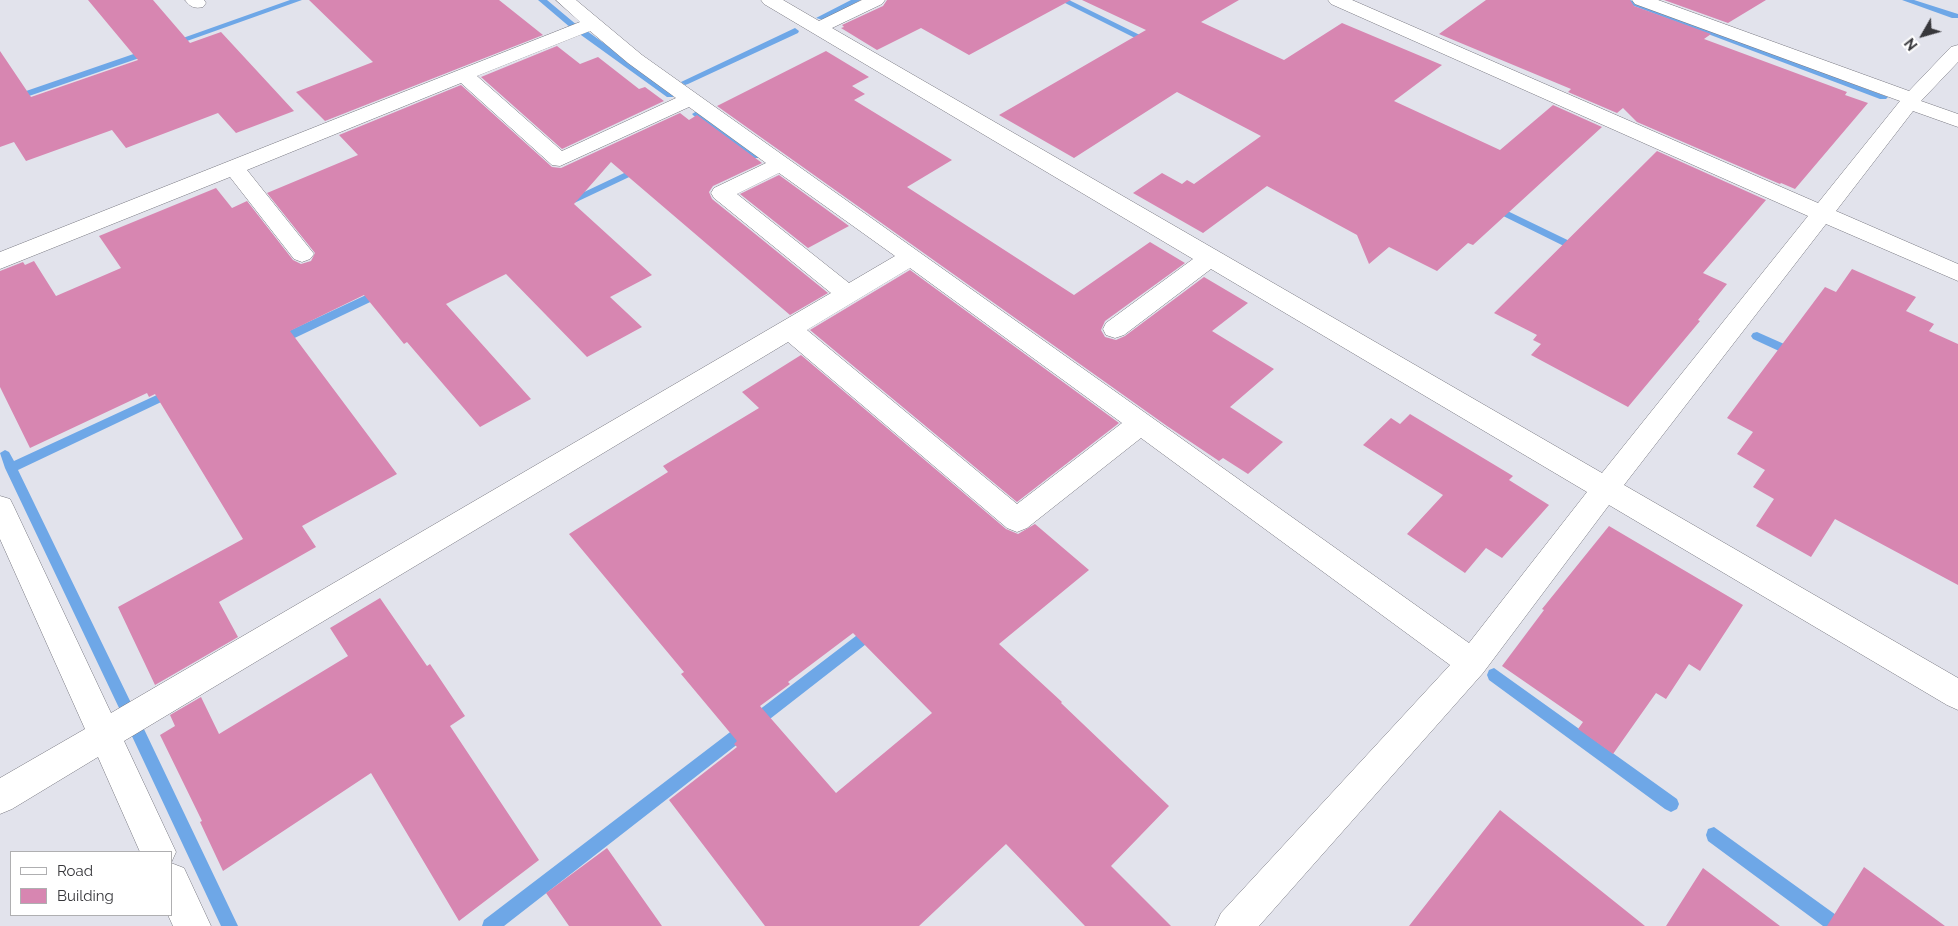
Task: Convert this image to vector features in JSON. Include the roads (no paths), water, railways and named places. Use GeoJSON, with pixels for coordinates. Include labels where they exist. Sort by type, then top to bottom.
{"type":"FeatureCollection","features":[{"type":"Feature","properties":{"kind":"street"},"geometry":{"type":"LineString","coordinates":[[564,0],[635,60],[912,257],[1472,663]]}},
{"type":"Feature","properties":{"kind":"street"},"geometry":{"type":"LineString","coordinates":[[770,0],[1958,695]]}},
{"type":"Feature","properties":{"kind":"street"},"geometry":{"type":"LineString","coordinates":[[818,28],[876,0]]}},
{"type":"Feature","properties":{"kind":"street"},"geometry":{"type":"LineString","coordinates":[[1337,0],[1958,273]]}},
{"type":"Feature","properties":{"kind":"street"},"geometry":{"type":"LineString","coordinates":[[1641,0],[1911,101],[1958,121]]}},
{"type":"Feature","properties":{"kind":"street"},"geometry":{"type":"LineString","coordinates":[[0,261],[592,23]]}},
{"type":"Feature","properties":{"kind":"street"},"geometry":{"type":"LineString","coordinates":[[1234,926],[1472,663],[1605,489],[1911,101],[1958,52]]}},
{"type":"Feature","properties":{"kind":"street"},"geometry":{"type":"LineString","coordinates":[[463,74],[560,160],[690,99]]}},
{"type":"Feature","properties":{"kind":"street"},"geometry":{"type":"LineString","coordinates":[[780,164],[722,193],[849,295]]}},
{"type":"Feature","properties":{"kind":"street"},"geometry":{"type":"LineString","coordinates":[[233,167],[302,254]]}},
{"type":"Feature","properties":{"kind":"street"},"geometry":{"type":"LineString","coordinates":[[0,797],[912,257]]}},
{"type":"Feature","properties":{"kind":"street"},"geometry":{"type":"LineString","coordinates":[[1115,329],[1210,258]]}},
{"type":"Feature","properties":{"kind":"street"},"geometry":{"type":"LineString","coordinates":[[790,330],[1017,520],[1140,423]]}},
{"type":"Feature","properties":{"kind":"street"},"geometry":{"type":"LineString","coordinates":[[0,507],[158,851]]}},
{"type":"Feature","properties":{"kind":"street"},"geometry":{"type":"LineString","coordinates":[[172,883],[192,926]]}},
{"type":"Feature","properties":{"kind":"waterway"},"geometry":{"type":"LineString","coordinates":[[170,44],[298,0]]}},
{"type":"Feature","properties":{"kind":"waterway"},"geometry":{"type":"LineString","coordinates":[[542,0],[574,26]]}},
{"type":"Feature","properties":{"kind":"waterway"},"geometry":{"type":"LineString","coordinates":[[820,18],[857,0]]}},
{"type":"Feature","properties":{"kind":"waterway"},"geometry":{"type":"LineString","coordinates":[[1063,0],[1150,42]]}},
{"type":"Feature","properties":{"kind":"waterway"},"geometry":{"type":"LineString","coordinates":[[1622,0],[1883,97]]}},
{"type":"Feature","properties":{"kind":"waterway"},"geometry":{"type":"LineString","coordinates":[[1906,0],[1955,16]]}},
{"type":"Feature","properties":{"kind":"waterway"},"geometry":{"type":"LineString","coordinates":[[685,82],[795,31]]}},
{"type":"Feature","properties":{"kind":"waterway"},"geometry":{"type":"LineString","coordinates":[[584,33],[670,95]]}},
{"type":"Feature","properties":{"kind":"waterway"},"geometry":{"type":"LineString","coordinates":[[0,103],[151,51]]}},
{"type":"Feature","properties":{"kind":"waterway"},"geometry":{"type":"LineString","coordinates":[[697,114],[757,156]]}},
{"type":"Feature","properties":{"kind":"waterway"},"geometry":{"type":"LineString","coordinates":[[566,203],[641,168]]}},
{"type":"Feature","properties":{"kind":"waterway"},"geometry":{"type":"LineString","coordinates":[[1493,207],[1580,250]]}},
{"type":"Feature","properties":{"kind":"waterway"},"geometry":{"type":"LineString","coordinates":[[278,341],[381,292]]}},
{"type":"Feature","properties":{"kind":"waterway"},"geometry":{"type":"LineString","coordinates":[[1757,336],[1796,354]]}},
{"type":"Feature","properties":{"kind":"waterway"},"geometry":{"type":"LineString","coordinates":[[11,468],[172,392]]}},
{"type":"Feature","properties":{"kind":"waterway"},"geometry":{"type":"LineString","coordinates":[[5,455],[11,468]]}},
{"type":"Feature","properties":{"kind":"waterway"},"geometry":{"type":"LineString","coordinates":[[11,468],[125,705]]}},
{"type":"Feature","properties":{"kind":"waterway"},"geometry":{"type":"LineString","coordinates":[[490,926],[874,630]]}},
{"type":"Feature","properties":{"kind":"waterway"},"geometry":{"type":"LineString","coordinates":[[1494,675],[1671,804]]}},
{"type":"Feature","properties":{"kind":"waterway"},"geometry":{"type":"LineString","coordinates":[[138,732],[230,926]]}},
{"type":"Feature","properties":{"kind":"waterway"},"geometry":{"type":"LineString","coordinates":[[1714,835],[1837,926]]}}]}
